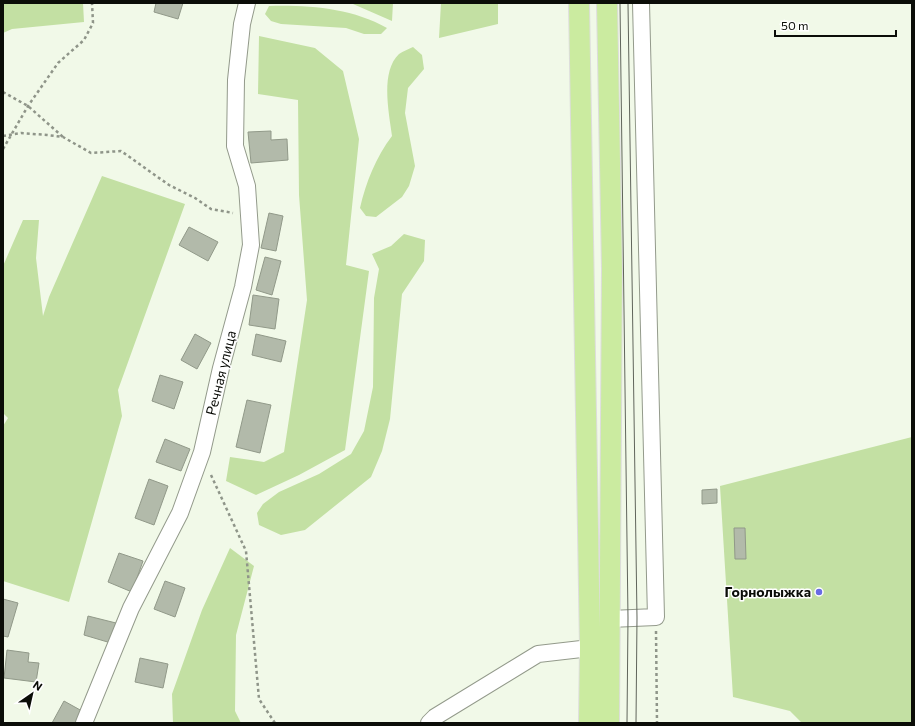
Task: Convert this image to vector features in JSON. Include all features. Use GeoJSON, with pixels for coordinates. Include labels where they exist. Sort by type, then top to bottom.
{"type":"FeatureCollection","features":[{"type":"Feature","properties":{"kind":"main road"},"geometry":{"type":"LineString","coordinates":[[578,3],[590,648],[589,723]]}},
{"type":"Feature","properties":{"kind":"main road"},"geometry":{"type":"LineString","coordinates":[[607,3],[612,269],[609,723]]}},
{"type":"Feature","properties":{"kind":"street","name":"Речная улица"},"geometry":{"type":"LineString","coordinates":[[84,723],[131,608],[158,551],[180,513],[202,452],[221,368],[243,287],[251,245],[247,186],[235,146],[236,80],[242,24],[248,3]]}},
{"type":"Feature","properties":{"kind":"street"},"geometry":{"type":"LineString","coordinates":[[610,619],[656,617],[641,3]]}},
{"type":"Feature","properties":{"kind":"street"},"geometry":{"type":"LineString","coordinates":[[429,723],[435,717],[538,654],[590,648]]}},
{"type":"Feature","properties":{"kind":"path"},"geometry":{"type":"LineString","coordinates":[[3,149],[28,106],[58,63],[84,40],[92,23],[92,3]]}},
{"type":"Feature","properties":{"kind":"path"},"geometry":{"type":"LineString","coordinates":[[3,92],[28,106],[64,137],[91,153],[121,150],[169,185],[195,198],[211,209],[249,216]]}},
{"type":"Feature","properties":{"kind":"path"},"geometry":{"type":"LineString","coordinates":[[3,136],[21,133],[64,137]]}},
{"type":"Feature","properties":{"kind":"path"},"geometry":{"type":"LineString","coordinates":[[202,452],[246,551],[259,699],[275,723]]}},
{"type":"Feature","properties":{"kind":"path"},"geometry":{"type":"LineString","coordinates":[[656,617],[657,723]]}},
{"type":"Feature","properties":{"kind":"green space"},"geometry":{"type":"Polygon","coordinates":[[[3,3],[83,3],[84,22],[12,29],[3,33],[3,3]]]}},
{"type":"Feature","properties":{"kind":"green space"},"geometry":{"type":"Polygon","coordinates":[[[342,3],[393,3],[392,21],[353,4],[342,3]]]}},
{"type":"Feature","properties":{"kind":"green space"},"geometry":{"type":"Polygon","coordinates":[[[441,3],[498,3],[498,24],[439,38],[441,3]]]}},
{"type":"Feature","properties":{"kind":"green space"},"geometry":{"type":"Polygon","coordinates":[[[269,6],[300,6],[330,9],[359,16],[387,28],[381,34],[364,34],[346,28],[281,24],[271,21],[265,14],[269,6]]]}},
{"type":"Feature","properties":{"kind":"green space"},"geometry":{"type":"Polygon","coordinates":[[[259,36],[315,48],[343,71],[359,139],[346,265],[369,271],[345,450],[299,475],[256,495],[226,481],[230,457],[264,462],[284,452],[307,300],[299,195],[298,100],[258,94],[259,36]]]}},
{"type":"Feature","properties":{"kind":"green space"},"geometry":{"type":"Polygon","coordinates":[[[413,47],[422,55],[424,69],[408,88],[405,113],[415,166],[409,186],[402,197],[376,217],[366,216],[360,208],[365,189],[376,161],[392,136],[387,93],[389,71],[399,54],[413,47]]]}},
{"type":"Feature","properties":{"kind":"green space"},"geometry":{"type":"Polygon","coordinates":[[[102,176],[185,204],[118,390],[122,416],[69,602],[3,581],[3,426],[8,418],[3,413],[3,266],[23,220],[39,220],[36,258],[43,316],[49,297],[102,176]]]}},
{"type":"Feature","properties":{"kind":"green space"},"geometry":{"type":"Polygon","coordinates":[[[404,234],[425,240],[424,261],[402,294],[390,419],[382,451],[371,477],[305,530],[281,535],[259,525],[257,513],[263,504],[279,492],[319,474],[351,454],[364,431],[373,387],[374,298],[379,269],[372,254],[391,246],[404,234]]]}},
{"type":"Feature","properties":{"kind":"green space","name":"Горнолыжка"},"geometry":{"type":"Polygon","coordinates":[[[912,437],[912,723],[802,723],[790,711],[733,697],[720,486],[912,437]]]}},
{"type":"Feature","properties":{"kind":"green space"},"geometry":{"type":"Polygon","coordinates":[[[230,548],[254,566],[236,635],[235,711],[241,723],[173,723],[172,694],[202,610],[230,548]]]}},
{"type":"Feature","properties":{"kind":"building"},"geometry":{"type":"Polygon","coordinates":[[[156,3],[183,3],[178,19],[154,12],[156,3]]]}},
{"type":"Feature","properties":{"kind":"building"},"geometry":{"type":"Polygon","coordinates":[[[271,131],[271,140],[287,139],[288,160],[251,163],[248,132],[271,131]]]}},
{"type":"Feature","properties":{"kind":"building"},"geometry":{"type":"Polygon","coordinates":[[[269,213],[283,216],[276,251],[261,248],[269,213]]]}},
{"type":"Feature","properties":{"kind":"building"},"geometry":{"type":"Polygon","coordinates":[[[189,227],[218,242],[208,261],[179,245],[189,227]]]}},
{"type":"Feature","properties":{"kind":"building"},"geometry":{"type":"Polygon","coordinates":[[[265,257],[281,261],[272,295],[256,290],[265,257]]]}},
{"type":"Feature","properties":{"kind":"building"},"geometry":{"type":"Polygon","coordinates":[[[253,295],[279,299],[275,329],[249,325],[253,295]]]}},
{"type":"Feature","properties":{"kind":"building"},"geometry":{"type":"Polygon","coordinates":[[[195,334],[211,343],[197,369],[181,360],[195,334]]]}},
{"type":"Feature","properties":{"kind":"building"},"geometry":{"type":"Polygon","coordinates":[[[256,334],[286,341],[281,362],[252,355],[256,334]]]}},
{"type":"Feature","properties":{"kind":"building"},"geometry":{"type":"Polygon","coordinates":[[[160,375],[183,382],[174,409],[152,401],[160,375]]]}},
{"type":"Feature","properties":{"kind":"building"},"geometry":{"type":"Polygon","coordinates":[[[247,400],[271,405],[260,453],[236,447],[247,400]]]}},
{"type":"Feature","properties":{"kind":"building"},"geometry":{"type":"Polygon","coordinates":[[[165,439],[190,449],[181,471],[156,462],[165,439]]]}},
{"type":"Feature","properties":{"kind":"building"},"geometry":{"type":"Polygon","coordinates":[[[149,479],[168,486],[154,525],[135,518],[149,479]]]}},
{"type":"Feature","properties":{"kind":"building"},"geometry":{"type":"Polygon","coordinates":[[[717,489],[717,503],[702,504],[702,490],[717,489]]]}},
{"type":"Feature","properties":{"kind":"building"},"geometry":{"type":"Polygon","coordinates":[[[734,528],[745,528],[746,559],[735,559],[734,528]]]}},
{"type":"Feature","properties":{"kind":"building"},"geometry":{"type":"Polygon","coordinates":[[[119,553],[143,561],[132,592],[108,582],[119,553]]]}},
{"type":"Feature","properties":{"kind":"building"},"geometry":{"type":"Polygon","coordinates":[[[165,581],[185,588],[175,617],[154,609],[165,581]]]}},
{"type":"Feature","properties":{"kind":"building"},"geometry":{"type":"Polygon","coordinates":[[[3,599],[18,603],[8,637],[3,636],[3,599]]]}},
{"type":"Feature","properties":{"kind":"building"},"geometry":{"type":"Polygon","coordinates":[[[88,616],[116,623],[111,643],[84,635],[88,616]]]}},
{"type":"Feature","properties":{"kind":"building"},"geometry":{"type":"Polygon","coordinates":[[[7,650],[29,653],[28,662],[39,663],[36,682],[4,678],[7,650]]]}},
{"type":"Feature","properties":{"kind":"building"},"geometry":{"type":"Polygon","coordinates":[[[140,658],[168,664],[163,688],[135,682],[140,658]]]}},
{"type":"Feature","properties":{"kind":"building"},"geometry":{"type":"Polygon","coordinates":[[[64,701],[82,711],[75,723],[52,723],[64,701]]]}},
{"type":"Feature","properties":{"kind":"tram line"},"geometry":{"type":"LineString","coordinates":[[620,3],[628,618],[627,723]]}},
{"type":"Feature","properties":{"kind":"tram line"},"geometry":{"type":"LineString","coordinates":[[628,3],[637,618],[636,723]]}},
{"type":"Feature","properties":{"kind":"place","name":"Горнолыжка"},"geometry":{"type":"Point","coordinates":[819,592]}}]}
